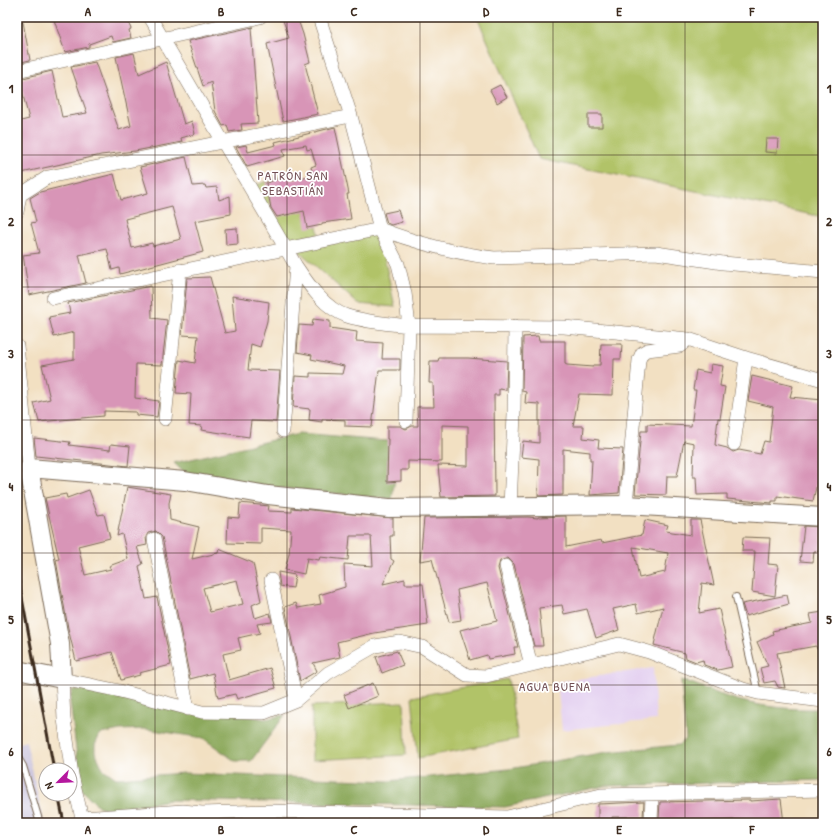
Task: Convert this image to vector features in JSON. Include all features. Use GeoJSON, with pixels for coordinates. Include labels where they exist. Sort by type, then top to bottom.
{"type":"FeatureCollection","features":[{"type":"Feature","properties":{"kind":"main road"},"geometry":{"type":"LineString","coordinates":[[17,670],[62,678],[60,644],[29,468],[185,481],[268,495],[389,508],[626,505],[823,517]]}},
{"type":"Feature","properties":{"kind":"street"},"geometry":{"type":"LineString","coordinates":[[150,17],[296,266],[316,293],[331,307],[346,316],[387,324],[409,326],[515,326],[615,331],[688,339],[746,358],[823,380]]}},
{"type":"Feature","properties":{"kind":"street"},"geometry":{"type":"LineString","coordinates":[[17,71],[260,17]]}},
{"type":"Feature","properties":{"kind":"street"},"geometry":{"type":"LineString","coordinates":[[319,17],[351,116],[380,229],[398,264],[405,293],[409,326],[406,421]]}},
{"type":"Feature","properties":{"kind":"street"},"geometry":{"type":"LineString","coordinates":[[17,212],[19,192],[48,178],[222,141],[351,116]]}},
{"type":"Feature","properties":{"kind":"street"},"geometry":{"type":"LineString","coordinates":[[52,298],[380,229],[418,243],[468,255],[494,258],[656,252],[723,263],[823,272]]}},
{"type":"Feature","properties":{"kind":"street"},"geometry":{"type":"LineString","coordinates":[[283,431],[296,266]]}},
{"type":"Feature","properties":{"kind":"street"},"geometry":{"type":"LineString","coordinates":[[166,419],[180,270]]}},
{"type":"Feature","properties":{"kind":"street"},"geometry":{"type":"LineString","coordinates":[[510,507],[514,414],[515,326]]}},
{"type":"Feature","properties":{"kind":"street"},"geometry":{"type":"LineString","coordinates":[[626,505],[639,360],[642,353],[647,350],[680,346],[688,339]]}},
{"type":"Feature","properties":{"kind":"street"},"geometry":{"type":"LineString","coordinates":[[17,346],[29,468]]}},
{"type":"Feature","properties":{"kind":"street"},"geometry":{"type":"LineString","coordinates":[[734,444],[746,358]]}},
{"type":"Feature","properties":{"kind":"street"},"geometry":{"type":"LineString","coordinates":[[154,539],[188,709]]}},
{"type":"Feature","properties":{"kind":"street"},"geometry":{"type":"LineString","coordinates":[[506,566],[531,665]]}},
{"type":"Feature","properties":{"kind":"street"},"geometry":{"type":"LineString","coordinates":[[271,580],[296,700]]}},
{"type":"Feature","properties":{"kind":"street"},"geometry":{"type":"LineString","coordinates":[[823,701],[758,693],[743,689],[649,652],[619,644],[486,676],[467,675],[422,647],[400,642],[376,646],[328,673],[296,700],[264,713],[202,712],[62,678],[64,719],[72,776],[82,821],[183,811],[202,813],[272,811],[507,817],[602,795],[823,790]]}},
{"type":"Feature","properties":{"kind":"street"},"geometry":{"type":"LineString","coordinates":[[651,823],[652,795]]}},
{"type":"Feature","properties":{"kind":"lane"},"geometry":{"type":"LineString","coordinates":[[736,597],[758,693]]}},
{"type":"Feature","properties":{"kind":"lane"},"geometry":{"type":"LineString","coordinates":[[17,756],[23,766],[39,820]]}},
{"type":"Feature","properties":{"kind":"shaded area"},"geometry":{"type":"Polygon","coordinates":[[[653,668],[656,720],[562,730],[557,682],[653,668]]]}},
{"type":"Feature","properties":{"kind":"shaded area"},"geometry":{"type":"Polygon","coordinates":[[[26,741],[38,796],[38,802],[39,802],[44,823],[17,823],[17,744],[26,741]]]}},
{"type":"Feature","properties":{"kind":"green space"},"geometry":{"type":"Polygon","coordinates":[[[477,17],[823,17],[823,217],[539,159],[477,17]]]}},
{"type":"Feature","properties":{"kind":"green space"},"geometry":{"type":"Polygon","coordinates":[[[282,176],[287,194],[307,189],[319,234],[289,240],[254,186],[282,176]]]}},
{"type":"Feature","properties":{"kind":"green space"},"geometry":{"type":"Polygon","coordinates":[[[379,233],[395,307],[358,304],[298,250],[379,233]]]}},
{"type":"Feature","properties":{"kind":"green space"},"geometry":{"type":"Polygon","coordinates":[[[298,434],[400,442],[392,499],[191,479],[174,463],[298,434]]]}},
{"type":"Feature","properties":{"kind":"green space"},"geometry":{"type":"Polygon","coordinates":[[[508,679],[518,739],[418,758],[412,697],[508,679]]]}},
{"type":"Feature","properties":{"kind":"green space"},"geometry":{"type":"Polygon","coordinates":[[[681,680],[727,697],[751,703],[799,709],[823,709],[823,780],[604,786],[505,807],[169,800],[110,810],[98,806],[81,789],[70,701],[72,690],[93,690],[265,719],[285,715],[251,761],[235,761],[203,738],[146,729],[120,730],[100,734],[95,745],[95,752],[103,769],[116,778],[184,773],[389,781],[509,769],[607,752],[679,745],[686,739],[681,680]]]}},
{"type":"Feature","properties":{"kind":"green space"},"geometry":{"type":"Polygon","coordinates":[[[404,702],[406,755],[312,760],[312,706],[404,702]]]}},
{"type":"Feature","properties":{"kind":"building"},"geometry":{"type":"Polygon","coordinates":[[[53,17],[126,17],[131,29],[129,30],[131,38],[113,42],[111,36],[89,44],[89,47],[65,52],[53,17]]]}},
{"type":"Feature","properties":{"kind":"building"},"geometry":{"type":"Polygon","coordinates":[[[297,17],[303,34],[310,62],[305,64],[318,114],[283,121],[267,44],[289,38],[283,20],[297,17]]]}},
{"type":"Feature","properties":{"kind":"building"},"geometry":{"type":"Polygon","coordinates":[[[23,22],[30,60],[17,63],[17,23],[23,22]]]}},
{"type":"Feature","properties":{"kind":"building"},"geometry":{"type":"Polygon","coordinates":[[[253,27],[251,28],[258,123],[241,124],[242,130],[229,132],[227,125],[223,126],[215,111],[211,82],[203,86],[188,41],[253,27]]]}},
{"type":"Feature","properties":{"kind":"building"},"geometry":{"type":"Polygon","coordinates":[[[134,53],[139,74],[166,62],[184,124],[192,121],[195,134],[181,138],[182,142],[135,151],[101,155],[17,174],[17,122],[29,119],[19,79],[52,71],[62,117],[87,113],[71,67],[95,62],[119,130],[131,126],[116,57],[134,53]]]}},
{"type":"Feature","properties":{"kind":"building"},"geometry":{"type":"Polygon","coordinates":[[[500,85],[507,97],[497,103],[490,90],[500,85]]]}},
{"type":"Feature","properties":{"kind":"building"},"geometry":{"type":"Polygon","coordinates":[[[588,114],[602,114],[602,127],[588,127],[588,114]]]}},
{"type":"Feature","properties":{"kind":"building"},"geometry":{"type":"Polygon","coordinates":[[[335,127],[349,194],[347,194],[351,219],[322,223],[322,225],[307,228],[304,211],[277,217],[271,208],[266,183],[289,175],[291,180],[313,175],[311,167],[316,165],[311,149],[307,150],[306,145],[283,149],[285,156],[247,167],[236,147],[246,145],[248,152],[276,145],[275,142],[335,127]]]}},
{"type":"Feature","properties":{"kind":"building"},"geometry":{"type":"Polygon","coordinates":[[[766,139],[778,139],[777,153],[765,152],[766,139]]]}},
{"type":"Feature","properties":{"kind":"building"},"geometry":{"type":"Polygon","coordinates":[[[186,157],[193,186],[205,185],[206,188],[217,187],[219,200],[230,196],[231,214],[195,221],[203,252],[120,274],[119,268],[112,270],[107,249],[79,255],[86,283],[29,295],[23,255],[39,253],[31,223],[36,222],[30,198],[40,192],[114,174],[121,200],[148,193],[140,167],[186,157]],[[172,207],[125,219],[132,248],[152,243],[153,246],[181,239],[172,207]]]}},
{"type":"Feature","properties":{"kind":"building"},"geometry":{"type":"Polygon","coordinates":[[[398,210],[402,222],[391,225],[387,223],[384,213],[398,210]]]}},
{"type":"Feature","properties":{"kind":"building"},"geometry":{"type":"Polygon","coordinates":[[[237,228],[238,244],[226,245],[225,229],[237,228]]]}},
{"type":"Feature","properties":{"kind":"building"},"geometry":{"type":"Polygon","coordinates":[[[210,277],[225,333],[235,331],[232,296],[269,302],[267,321],[260,347],[251,344],[248,370],[280,371],[276,422],[251,421],[249,437],[201,430],[202,426],[189,425],[191,394],[176,393],[179,360],[195,363],[198,336],[182,335],[187,278],[210,277]]]}},
{"type":"Feature","properties":{"kind":"building"},"geometry":{"type":"Polygon","coordinates":[[[151,286],[152,318],[167,320],[162,365],[136,364],[135,398],[159,401],[157,417],[136,415],[136,412],[104,411],[104,416],[39,422],[34,403],[50,399],[42,365],[74,359],[74,332],[54,337],[49,317],[70,313],[68,303],[151,286]]]}},
{"type":"Feature","properties":{"kind":"building"},"geometry":{"type":"Polygon","coordinates":[[[313,319],[330,321],[330,328],[357,332],[356,341],[383,343],[382,359],[400,359],[400,370],[379,370],[372,427],[345,426],[345,420],[322,419],[322,422],[309,420],[310,409],[293,407],[295,376],[310,377],[310,373],[342,374],[344,366],[311,359],[312,355],[297,352],[299,325],[312,326],[313,319]]]}},
{"type":"Feature","properties":{"kind":"building"},"geometry":{"type":"Polygon","coordinates":[[[538,336],[539,341],[565,341],[565,364],[567,365],[593,367],[593,365],[600,365],[601,344],[622,344],[621,359],[614,359],[613,395],[579,394],[573,426],[584,426],[583,438],[599,440],[598,448],[623,449],[619,493],[590,495],[592,460],[590,460],[590,452],[563,449],[563,495],[538,496],[539,459],[521,457],[523,441],[539,443],[539,404],[525,403],[526,392],[522,391],[523,337],[538,336]]]}},
{"type":"Feature","properties":{"kind":"building"},"geometry":{"type":"Polygon","coordinates":[[[439,358],[468,358],[507,361],[506,390],[499,389],[499,395],[494,395],[495,496],[441,497],[438,465],[468,466],[468,426],[442,425],[442,462],[408,461],[408,470],[401,470],[401,481],[387,482],[387,426],[400,426],[406,429],[412,426],[418,426],[417,407],[434,407],[433,383],[429,383],[430,361],[438,361],[439,358]]]}},
{"type":"Feature","properties":{"kind":"building"},"geometry":{"type":"Polygon","coordinates":[[[711,364],[723,366],[720,386],[725,387],[720,419],[718,418],[715,445],[727,448],[733,452],[739,450],[760,454],[764,441],[769,442],[773,407],[748,401],[752,376],[793,386],[790,397],[823,400],[823,474],[819,474],[813,501],[777,496],[777,501],[772,501],[772,503],[727,499],[727,494],[697,495],[696,477],[693,477],[694,443],[684,441],[677,476],[667,476],[666,495],[635,494],[641,431],[647,431],[647,424],[691,426],[696,390],[693,390],[696,370],[710,373],[711,364]]]}},
{"type":"Feature","properties":{"kind":"building"},"geometry":{"type":"Polygon","coordinates":[[[34,438],[70,442],[69,445],[110,450],[111,444],[130,446],[128,466],[36,456],[34,438]]]}},
{"type":"Feature","properties":{"kind":"building"},"geometry":{"type":"Polygon","coordinates":[[[127,487],[171,494],[169,503],[170,520],[199,527],[192,559],[218,553],[219,549],[253,563],[261,601],[252,605],[255,618],[270,613],[272,622],[257,624],[260,633],[238,638],[241,650],[223,654],[229,680],[270,668],[276,688],[237,699],[235,694],[218,698],[213,673],[190,679],[162,537],[156,531],[148,533],[146,537],[147,545],[137,547],[143,564],[139,566],[146,599],[157,597],[171,665],[139,673],[140,675],[121,680],[112,652],[76,661],[68,628],[56,560],[59,559],[45,498],[66,494],[67,498],[89,490],[98,515],[104,514],[110,538],[78,546],[85,575],[111,569],[109,566],[128,559],[122,534],[117,536],[127,487]],[[237,580],[203,588],[210,612],[243,604],[237,580]]]}},
{"type":"Feature","properties":{"kind":"building"},"geometry":{"type":"Polygon","coordinates":[[[240,503],[269,506],[268,511],[292,512],[292,508],[393,518],[393,536],[390,536],[391,559],[394,561],[383,584],[405,579],[405,584],[423,584],[428,625],[374,633],[337,642],[340,657],[313,663],[317,671],[300,681],[285,607],[296,603],[298,608],[321,604],[319,595],[345,587],[344,564],[373,566],[371,536],[350,536],[348,560],[320,557],[319,560],[307,558],[304,574],[285,570],[289,554],[291,530],[261,528],[261,544],[227,543],[228,517],[239,518],[240,503]]]}},
{"type":"Feature","properties":{"kind":"building"},"geometry":{"type":"Polygon","coordinates":[[[566,516],[566,547],[601,540],[602,543],[642,535],[645,520],[668,525],[666,531],[691,535],[691,520],[700,520],[714,585],[702,583],[699,613],[719,609],[732,667],[718,670],[704,665],[703,660],[696,662],[686,658],[685,653],[654,645],[663,607],[638,613],[636,604],[613,609],[619,630],[596,638],[587,609],[564,614],[562,605],[539,608],[543,646],[534,646],[514,564],[508,558],[500,561],[498,568],[518,647],[514,647],[515,654],[488,659],[487,655],[470,660],[460,630],[497,621],[487,583],[457,590],[461,620],[449,622],[432,559],[420,561],[424,518],[566,516]],[[633,547],[639,578],[665,572],[668,553],[633,547]]]}},
{"type":"Feature","properties":{"kind":"building"},"geometry":{"type":"Polygon","coordinates":[[[804,526],[823,527],[820,552],[814,551],[813,562],[800,561],[804,526]]]}},
{"type":"Feature","properties":{"kind":"building"},"geometry":{"type":"Polygon","coordinates":[[[743,537],[770,538],[768,564],[778,565],[775,596],[752,592],[755,551],[742,551],[743,537]]]}},
{"type":"Feature","properties":{"kind":"building"},"geometry":{"type":"Polygon","coordinates":[[[278,572],[295,575],[293,588],[280,586],[278,572]]]}},
{"type":"Feature","properties":{"kind":"building"},"geometry":{"type":"Polygon","coordinates":[[[787,595],[789,604],[746,616],[742,604],[787,595]]]}},
{"type":"Feature","properties":{"kind":"building"},"geometry":{"type":"Polygon","coordinates":[[[823,612],[823,648],[817,649],[816,646],[777,653],[785,688],[778,687],[775,681],[764,683],[760,668],[768,666],[757,642],[773,634],[772,631],[812,623],[810,614],[823,612]]]}},
{"type":"Feature","properties":{"kind":"building"},"geometry":{"type":"Polygon","coordinates":[[[397,651],[403,665],[382,673],[376,657],[397,651]]]}},
{"type":"Feature","properties":{"kind":"building"},"geometry":{"type":"Polygon","coordinates":[[[373,683],[378,696],[349,708],[344,695],[373,683]]]}},
{"type":"Feature","properties":{"kind":"building"},"geometry":{"type":"Polygon","coordinates":[[[781,799],[784,823],[735,820],[684,822],[684,819],[660,820],[659,818],[660,802],[750,801],[781,799]]]}},
{"type":"Feature","properties":{"kind":"building"},"geometry":{"type":"Polygon","coordinates":[[[644,802],[643,817],[612,817],[612,823],[598,823],[598,804],[644,802]]]}},
{"type":"Feature","properties":{"kind":"railway"},"geometry":{"type":"LineString","coordinates":[[17,571],[53,762]]}},
{"type":"Feature","properties":{"kind":"railway"},"geometry":{"type":"LineString","coordinates":[[60,802],[64,823]]}},
{"type":"Feature","properties":{"kind":"district","name":"PATRÓN SAN SEBASTIÁN"},"geometry":{"type":"Point","coordinates":[293,182]}},
{"type":"Feature","properties":{"kind":"district","name":"AGUA BUENA"},"geometry":{"type":"Point","coordinates":[555,686]}}]}
